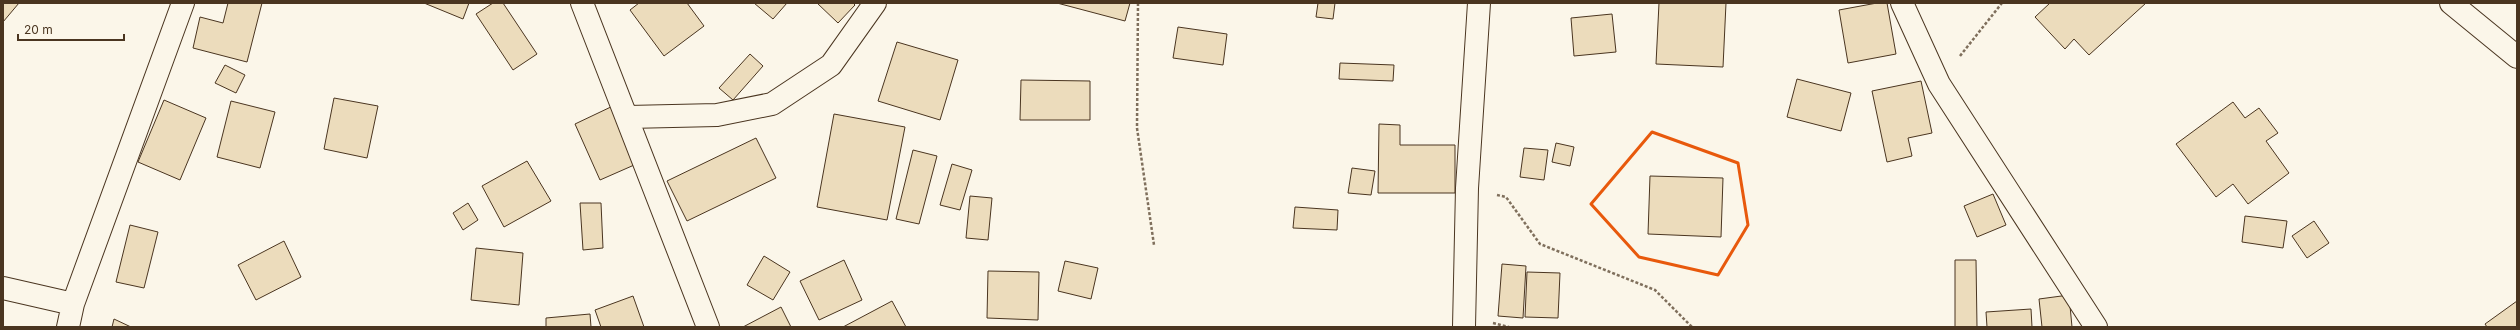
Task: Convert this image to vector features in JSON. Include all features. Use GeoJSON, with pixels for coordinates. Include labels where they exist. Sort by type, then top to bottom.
{"type":"FeatureCollection","features":[{"type":"Feature","properties":{"kind":"street"},"geometry":{"type":"LineString","coordinates":[[68,327],[73,304],[183,3]]}},
{"type":"Feature","properties":{"kind":"street"},"geometry":{"type":"LineString","coordinates":[[582,3],[628,117],[708,327]]}},
{"type":"Feature","properties":{"kind":"street"},"geometry":{"type":"LineString","coordinates":[[628,117],[717,115],[772,104],[831,65],[875,3]]}},
{"type":"Feature","properties":{"kind":"street"},"geometry":{"type":"LineString","coordinates":[[1464,327],[1467,188],[1479,3]]}},
{"type":"Feature","properties":{"kind":"street"},"geometry":{"type":"LineString","coordinates":[[1902,3],[1939,84],[2096,327]]}},
{"type":"Feature","properties":{"kind":"street"},"geometry":{"type":"LineString","coordinates":[[2452,3],[2517,57]]}},
{"type":"Feature","properties":{"kind":"street"},"geometry":{"type":"LineString","coordinates":[[3,288],[73,304]]}},
{"type":"Feature","properties":{"kind":"path"},"geometry":{"type":"LineString","coordinates":[[1138,3],[1137,128],[1154,245]]}},
{"type":"Feature","properties":{"kind":"path"},"geometry":{"type":"LineString","coordinates":[[1939,84],[2002,3]]}},
{"type":"Feature","properties":{"kind":"path"},"geometry":{"type":"LineString","coordinates":[[1467,188],[1506,197],[1540,244],[1655,290],[1692,327]]}},
{"type":"Feature","properties":{"kind":"highlighted area"},"geometry":{"type":"Polygon","coordinates":[[[1652,132],[1738,163],[1748,225],[1718,275],[1639,257],[1591,204],[1652,132]]]}},
{"type":"Feature","properties":{"kind":"building"},"geometry":{"type":"Polygon","coordinates":[[[3,3],[19,3],[3,22],[3,3]]]}},
{"type":"Feature","properties":{"kind":"building"},"geometry":{"type":"Polygon","coordinates":[[[228,3],[262,3],[247,62],[193,48],[200,17],[223,23],[228,3]]]}},
{"type":"Feature","properties":{"kind":"building"},"geometry":{"type":"Polygon","coordinates":[[[424,3],[469,3],[463,19],[424,3]]]}},
{"type":"Feature","properties":{"kind":"building"},"geometry":{"type":"Polygon","coordinates":[[[493,3],[503,3],[537,54],[513,70],[476,14],[493,3]]]}},
{"type":"Feature","properties":{"kind":"building"},"geometry":{"type":"Polygon","coordinates":[[[639,3],[687,3],[704,26],[664,56],[630,10],[639,3]]]}},
{"type":"Feature","properties":{"kind":"building"},"geometry":{"type":"Polygon","coordinates":[[[754,3],[787,3],[773,19],[754,3]]]}},
{"type":"Feature","properties":{"kind":"building"},"geometry":{"type":"Polygon","coordinates":[[[817,3],[853,3],[855,5],[838,23],[817,3]]]}},
{"type":"Feature","properties":{"kind":"building"},"geometry":{"type":"Polygon","coordinates":[[[1057,3],[1130,3],[1125,21],[1057,3]]]}},
{"type":"Feature","properties":{"kind":"building"},"geometry":{"type":"Polygon","coordinates":[[[1318,3],[1335,3],[1333,19],[1316,17],[1318,3]]]}},
{"type":"Feature","properties":{"kind":"building"},"geometry":{"type":"Polygon","coordinates":[[[1659,3],[1726,3],[1723,67],[1656,64],[1659,3]]]}},
{"type":"Feature","properties":{"kind":"building"},"geometry":{"type":"Polygon","coordinates":[[[1877,3],[1887,3],[1896,54],[1848,63],[1839,10],[1877,3]]]}},
{"type":"Feature","properties":{"kind":"building"},"geometry":{"type":"Polygon","coordinates":[[[2050,3],[2146,3],[2089,55],[2074,39],[2065,49],[2035,17],[2050,3]]]}},
{"type":"Feature","properties":{"kind":"building"},"geometry":{"type":"Polygon","coordinates":[[[1612,14],[1616,52],[1574,56],[1571,18],[1612,14]]]}},
{"type":"Feature","properties":{"kind":"building"},"geometry":{"type":"Polygon","coordinates":[[[1178,27],[1227,34],[1223,65],[1173,58],[1178,27]]]}},
{"type":"Feature","properties":{"kind":"building"},"geometry":{"type":"Polygon","coordinates":[[[897,42],[958,60],[940,120],[878,101],[897,42]]]}},
{"type":"Feature","properties":{"kind":"building"},"geometry":{"type":"Polygon","coordinates":[[[750,54],[763,66],[733,100],[719,88],[750,54]]]}},
{"type":"Feature","properties":{"kind":"building"},"geometry":{"type":"Polygon","coordinates":[[[1340,63],[1394,65],[1393,81],[1339,79],[1340,63]]]}},
{"type":"Feature","properties":{"kind":"building"},"geometry":{"type":"Polygon","coordinates":[[[225,65],[245,75],[236,93],[215,83],[225,65]]]}},
{"type":"Feature","properties":{"kind":"building"},"geometry":{"type":"Polygon","coordinates":[[[1797,79],[1851,93],[1841,131],[1787,117],[1797,79]]]}},
{"type":"Feature","properties":{"kind":"building"},"geometry":{"type":"Polygon","coordinates":[[[1021,80],[1090,81],[1090,120],[1020,120],[1021,80]]]}},
{"type":"Feature","properties":{"kind":"building"},"geometry":{"type":"Polygon","coordinates":[[[1921,81],[1932,133],[1908,138],[1912,156],[1887,162],[1872,91],[1921,81]]]}},
{"type":"Feature","properties":{"kind":"building"},"geometry":{"type":"Polygon","coordinates":[[[334,98],[378,106],[367,158],[324,149],[334,98]]]}},
{"type":"Feature","properties":{"kind":"building"},"geometry":{"type":"Polygon","coordinates":[[[164,100],[206,118],[180,180],[138,162],[164,100]]]}},
{"type":"Feature","properties":{"kind":"building"},"geometry":{"type":"Polygon","coordinates":[[[231,101],[275,112],[260,168],[217,157],[231,101]]]}},
{"type":"Feature","properties":{"kind":"building"},"geometry":{"type":"Polygon","coordinates":[[[2233,102],[2245,118],[2259,108],[2278,133],[2266,141],[2289,173],[2248,204],[2233,184],[2216,197],[2176,144],[2233,102]]]}},
{"type":"Feature","properties":{"kind":"building"},"geometry":{"type":"Polygon","coordinates":[[[615,105],[641,162],[600,180],[575,124],[615,105]]]}},
{"type":"Feature","properties":{"kind":"building"},"geometry":{"type":"Polygon","coordinates":[[[834,114],[905,127],[887,220],[817,207],[834,114]]]}},
{"type":"Feature","properties":{"kind":"building"},"geometry":{"type":"Polygon","coordinates":[[[1379,124],[1400,125],[1400,145],[1455,145],[1455,193],[1378,193],[1379,124]]]}},
{"type":"Feature","properties":{"kind":"building"},"geometry":{"type":"Polygon","coordinates":[[[756,138],[776,178],[687,221],[667,181],[756,138]]]}},
{"type":"Feature","properties":{"kind":"building"},"geometry":{"type":"Polygon","coordinates":[[[1556,143],[1574,147],[1570,166],[1552,162],[1556,143]]]}},
{"type":"Feature","properties":{"kind":"building"},"geometry":{"type":"Polygon","coordinates":[[[1524,148],[1548,150],[1544,180],[1520,177],[1524,148]]]}},
{"type":"Feature","properties":{"kind":"building"},"geometry":{"type":"Polygon","coordinates":[[[913,150],[937,156],[919,224],[896,219],[913,150]]]}},
{"type":"Feature","properties":{"kind":"building"},"geometry":{"type":"Polygon","coordinates":[[[527,161],[551,201],[504,227],[482,186],[527,161]]]}},
{"type":"Feature","properties":{"kind":"building"},"geometry":{"type":"Polygon","coordinates":[[[952,164],[972,170],[960,210],[940,205],[952,164]]]}},
{"type":"Feature","properties":{"kind":"building"},"geometry":{"type":"Polygon","coordinates":[[[1352,168],[1375,171],[1371,195],[1348,193],[1352,168]]]}},
{"type":"Feature","properties":{"kind":"building"},"geometry":{"type":"Polygon","coordinates":[[[1650,176],[1723,178],[1721,237],[1648,234],[1650,176]]]}},
{"type":"Feature","properties":{"kind":"building"},"geometry":{"type":"Polygon","coordinates":[[[1993,194],[2006,225],[1977,237],[1964,206],[1993,194]]]}},
{"type":"Feature","properties":{"kind":"building"},"geometry":{"type":"Polygon","coordinates":[[[970,196],[992,198],[988,240],[966,238],[970,196]]]}},
{"type":"Feature","properties":{"kind":"building"},"geometry":{"type":"Polygon","coordinates":[[[468,203],[478,220],[463,230],[453,213],[468,203]]]}},
{"type":"Feature","properties":{"kind":"building"},"geometry":{"type":"Polygon","coordinates":[[[580,203],[601,203],[603,248],[583,250],[580,203]]]}},
{"type":"Feature","properties":{"kind":"building"},"geometry":{"type":"Polygon","coordinates":[[[1295,207],[1338,210],[1337,230],[1293,228],[1295,207]]]}},
{"type":"Feature","properties":{"kind":"building"},"geometry":{"type":"Polygon","coordinates":[[[2245,216],[2287,221],[2283,248],[2242,242],[2245,216]]]}},
{"type":"Feature","properties":{"kind":"building"},"geometry":{"type":"Polygon","coordinates":[[[2314,221],[2329,243],[2307,258],[2292,236],[2314,221]]]}},
{"type":"Feature","properties":{"kind":"building"},"geometry":{"type":"Polygon","coordinates":[[[130,225],[158,232],[144,288],[116,282],[130,225]]]}},
{"type":"Feature","properties":{"kind":"building"},"geometry":{"type":"Polygon","coordinates":[[[284,241],[301,277],[256,300],[238,265],[284,241]]]}},
{"type":"Feature","properties":{"kind":"building"},"geometry":{"type":"Polygon","coordinates":[[[476,248],[523,253],[519,305],[471,300],[476,248]]]}},
{"type":"Feature","properties":{"kind":"building"},"geometry":{"type":"Polygon","coordinates":[[[764,256],[790,272],[773,300],[747,285],[764,256]]]}},
{"type":"Feature","properties":{"kind":"building"},"geometry":{"type":"Polygon","coordinates":[[[844,260],[862,300],[819,320],[800,281],[844,260]]]}},
{"type":"Feature","properties":{"kind":"building"},"geometry":{"type":"Polygon","coordinates":[[[1955,260],[1976,260],[1977,327],[1955,327],[1955,260]]]}},
{"type":"Feature","properties":{"kind":"building"},"geometry":{"type":"Polygon","coordinates":[[[1065,261],[1098,268],[1091,299],[1058,291],[1065,261]]]}},
{"type":"Feature","properties":{"kind":"building"},"geometry":{"type":"Polygon","coordinates":[[[1502,264],[1526,266],[1523,318],[1498,316],[1502,264]]]}},
{"type":"Feature","properties":{"kind":"building"},"geometry":{"type":"Polygon","coordinates":[[[988,271],[1039,272],[1038,320],[987,318],[988,271]]]}},
{"type":"Feature","properties":{"kind":"building"},"geometry":{"type":"Polygon","coordinates":[[[1527,272],[1560,273],[1558,318],[1525,317],[1527,272]]]}},
{"type":"Feature","properties":{"kind":"building"},"geometry":{"type":"Polygon","coordinates":[[[2069,295],[2072,327],[2042,327],[2039,299],[2069,295]]]}},
{"type":"Feature","properties":{"kind":"building"},"geometry":{"type":"Polygon","coordinates":[[[633,296],[644,327],[601,327],[595,310],[633,296]]]}},
{"type":"Feature","properties":{"kind":"building"},"geometry":{"type":"Polygon","coordinates":[[[892,301],[906,327],[843,327],[892,301]]]}},
{"type":"Feature","properties":{"kind":"building"},"geometry":{"type":"Polygon","coordinates":[[[2517,301],[2517,327],[2487,327],[2485,324],[2517,301]]]}},
{"type":"Feature","properties":{"kind":"building"},"geometry":{"type":"Polygon","coordinates":[[[781,307],[791,327],[743,327],[781,307]]]}},
{"type":"Feature","properties":{"kind":"building"},"geometry":{"type":"Polygon","coordinates":[[[2031,309],[2032,327],[1987,327],[1986,312],[2031,309]]]}},
{"type":"Feature","properties":{"kind":"building"},"geometry":{"type":"Polygon","coordinates":[[[590,314],[591,327],[546,327],[546,318],[590,314]]]}},
{"type":"Feature","properties":{"kind":"building"},"geometry":{"type":"Polygon","coordinates":[[[114,319],[131,327],[112,327],[114,319]]]}}]}
